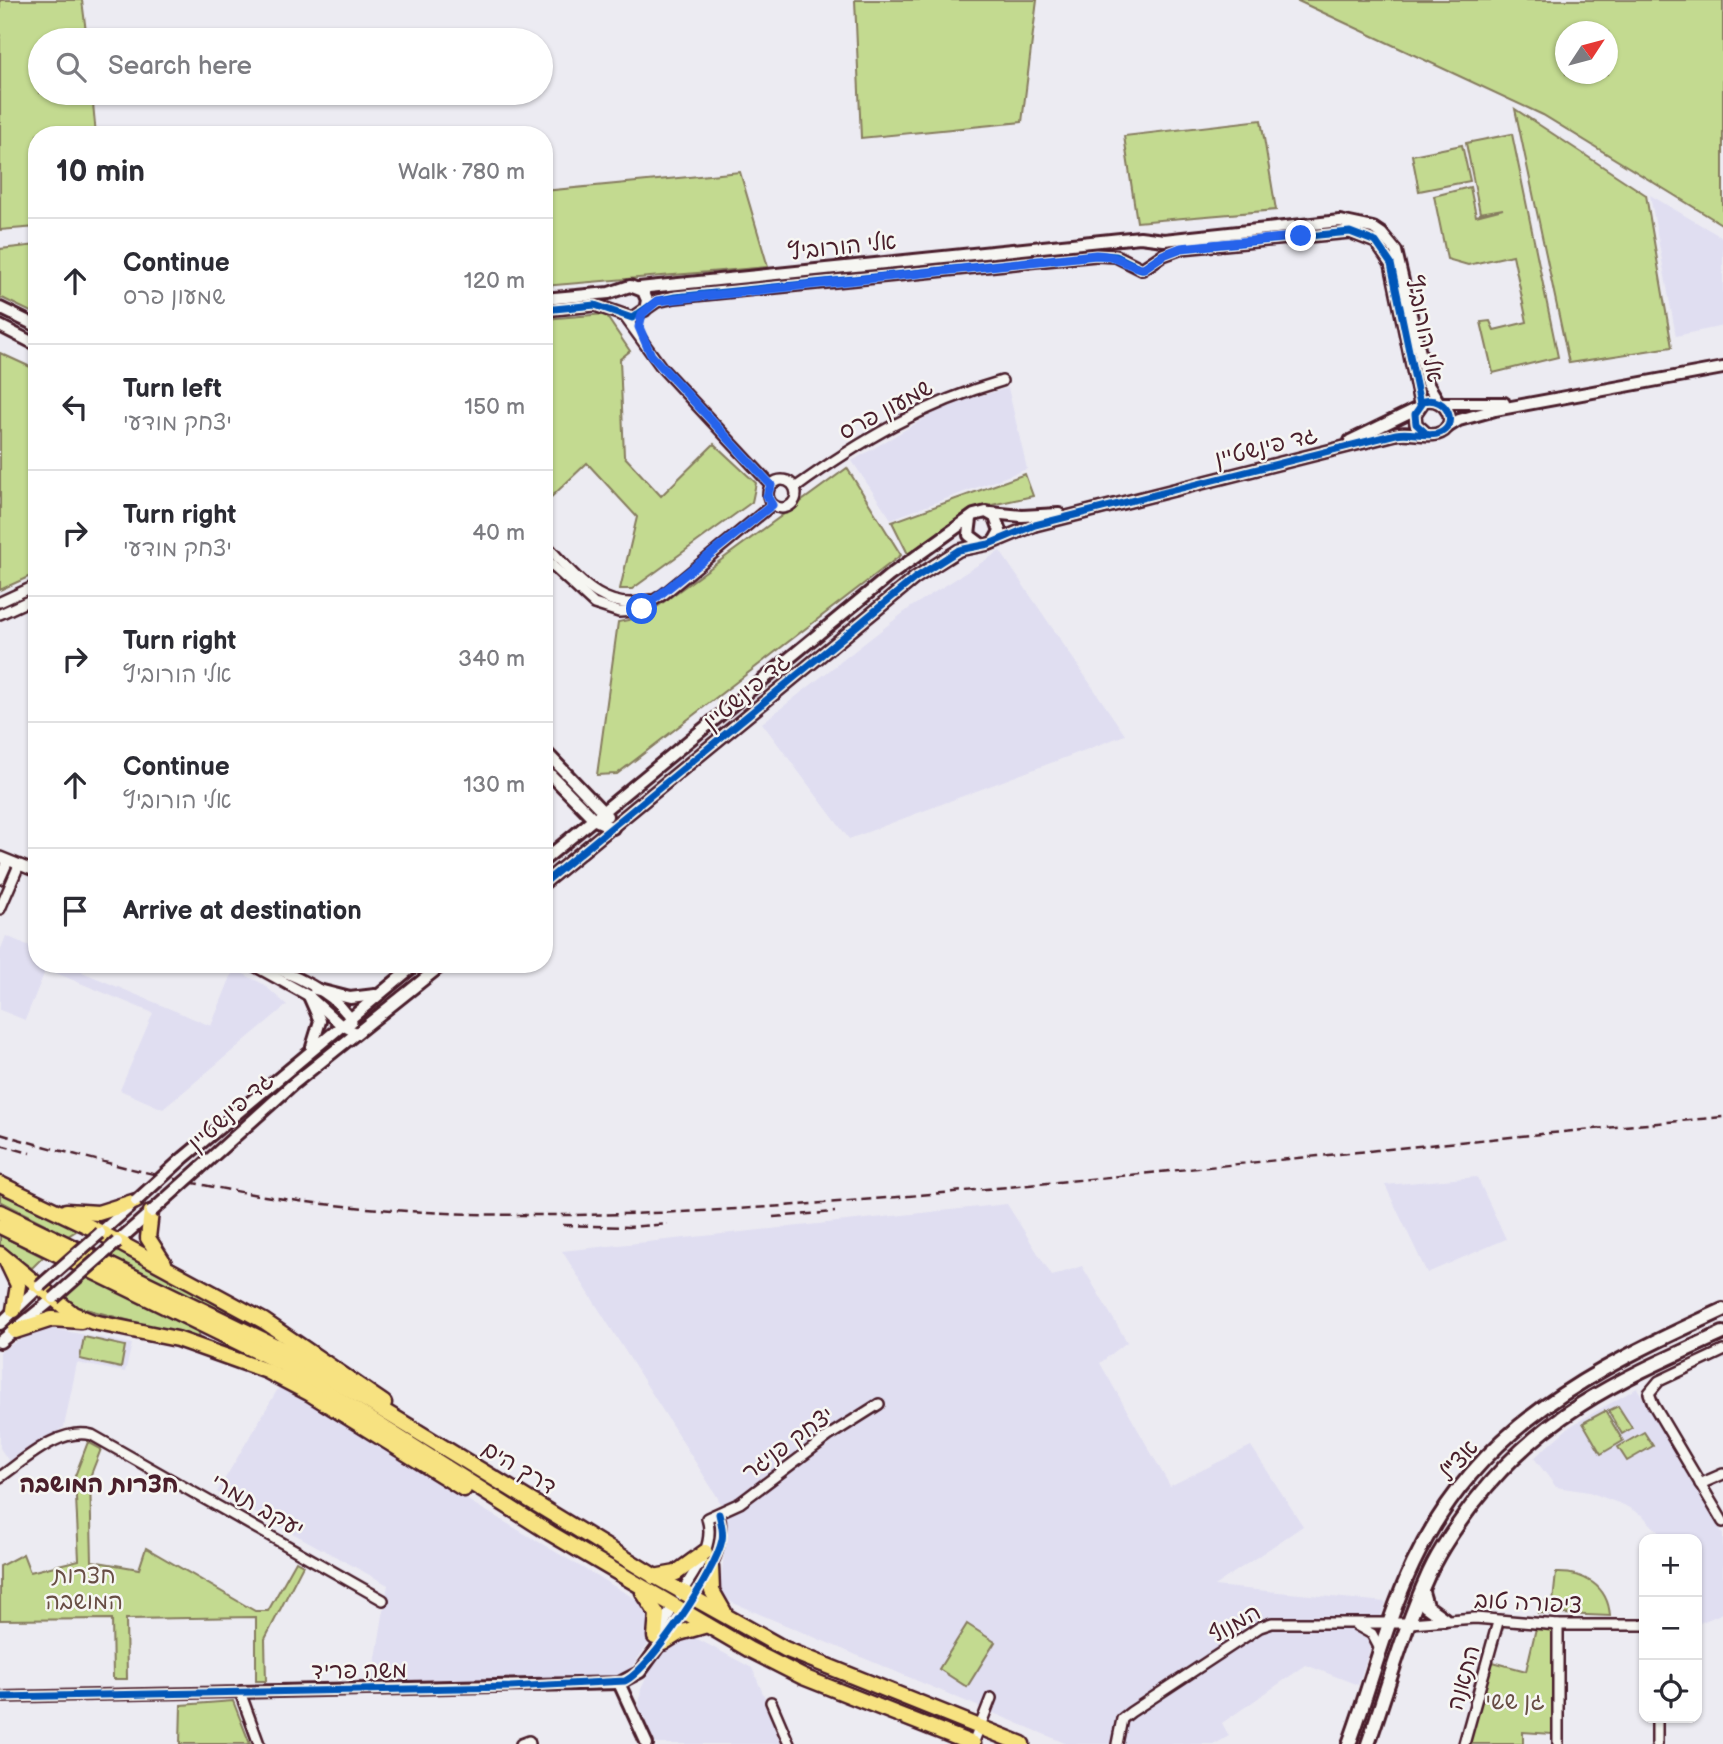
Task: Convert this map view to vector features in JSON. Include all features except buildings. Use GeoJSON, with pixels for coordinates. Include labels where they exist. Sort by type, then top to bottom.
{"type":"FeatureCollection","features":[{"type":"Feature","properties":{"kind":"main road"},"geometry":{"type":"LineString","coordinates":[[7,1187],[53,1208],[285,1333],[361,1385],[453,1454]]}},
{"type":"Feature","properties":{"kind":"main road"},"geometry":{"type":"LineString","coordinates":[[53,1208],[98,1213],[136,1201]]}},
{"type":"Feature","properties":{"kind":"main road","name":"דרך הים"},"geometry":{"type":"LineString","coordinates":[[0,1212],[284,1350],[654,1576],[809,1660],[1022,1744]]}},
{"type":"Feature","properties":{"kind":"main road"},"geometry":{"type":"LineString","coordinates":[[151,1212],[149,1243],[169,1269]]}},
{"type":"Feature","properties":{"kind":"main road","name":"דרך הים"},"geometry":{"type":"LineString","coordinates":[[0,1226],[269,1356],[550,1533],[707,1625],[803,1677],[973,1744]]}},
{"type":"Feature","properties":{"kind":"main road"},"geometry":{"type":"LineString","coordinates":[[1,1255],[73,1314],[93,1322]]}},
{"type":"Feature","properties":{"kind":"main road"},"geometry":{"type":"LineString","coordinates":[[1,1255],[18,1285],[14,1310]]}},
{"type":"Feature","properties":{"kind":"main road","name":"אצ\"ל"},"geometry":{"type":"LineString","coordinates":[[1349,1744],[1414,1563],[1429,1535],[1475,1472],[1512,1432],[1578,1382],[1622,1356],[1723,1310]]}},
{"type":"Feature","properties":{"kind":"main road"},"geometry":{"type":"LineString","coordinates":[[15,1331],[52,1319],[141,1330],[192,1343],[278,1376],[440,1476],[550,1533]]}},
{"type":"Feature","properties":{"kind":"main road","name":"אצ\"ל"},"geometry":{"type":"LineString","coordinates":[[1368,1744],[1409,1623],[1444,1544],[1508,1462],[1539,1432],[1597,1392],[1723,1333]]}},
{"type":"Feature","properties":{"kind":"main road"},"geometry":{"type":"LineString","coordinates":[[654,1576],[676,1573],[708,1559],[714,1597],[730,1618]]}},
{"type":"Feature","properties":{"kind":"main road"},"geometry":{"type":"LineString","coordinates":[[635,1583],[655,1608],[659,1640],[707,1625]]}},
{"type":"Feature","properties":{"kind":"main road"},"geometry":{"type":"LineString","coordinates":[[1422,1591],[1426,1606],[1444,1619]]}},
{"type":"Feature","properties":{"kind":"street","name":"אלי הורוביץ"},"geometry":{"type":"LineString","coordinates":[[1150,240],[1340,221],[1373,228],[1390,242],[1401,261],[1427,383],[1440,402]]}},
{"type":"Feature","properties":{"kind":"street","name":"אלי הורוביץ"},"geometry":{"type":"LineString","coordinates":[[1155,260],[1181,248],[1340,232],[1368,238],[1382,249],[1391,264],[1418,407]]}},
{"type":"Feature","properties":{"kind":"street"},"geometry":{"type":"LineString","coordinates":[[1140,237],[1150,240],[1157,250],[1155,260],[1144,268],[1129,263],[1125,251],[1132,240],[1140,237]]}},
{"type":"Feature","properties":{"kind":"street","name":"אלי הורוביץ"},"geometry":{"type":"LineString","coordinates":[[639,288],[1132,240]]}},
{"type":"Feature","properties":{"kind":"street","name":"אלי הורוביץ"},"geometry":{"type":"LineString","coordinates":[[643,312],[657,301],[675,297],[1096,255],[1116,256],[1129,263]]}},
{"type":"Feature","properties":{"kind":"street"},"geometry":{"type":"LineString","coordinates":[[553,298],[609,293],[630,286],[639,288],[647,300],[639,327],[643,342]]}},
{"type":"Feature","properties":{"kind":"street"},"geometry":{"type":"LineString","coordinates":[[621,289],[615,297],[621,314],[662,368],[771,485]]}},
{"type":"Feature","properties":{"kind":"street"},"geometry":{"type":"LineString","coordinates":[[553,309],[596,305],[635,317],[643,312]]}},
{"type":"Feature","properties":{"kind":"street"},"geometry":{"type":"LineString","coordinates":[[0,307],[28,321]]}},
{"type":"Feature","properties":{"kind":"street"},"geometry":{"type":"LineString","coordinates":[[0,326],[28,340]]}},
{"type":"Feature","properties":{"kind":"street"},"geometry":{"type":"LineString","coordinates":[[1542,400],[1428,400],[1418,407],[1416,424],[1427,434],[1443,430],[1475,415],[1542,400],[1723,368]]}},
{"type":"Feature","properties":{"kind":"street","name":"שמעון פרס"},"geometry":{"type":"LineString","coordinates":[[795,488],[880,430],[942,401],[1002,381]]}},
{"type":"Feature","properties":{"kind":"street"},"geometry":{"type":"LineString","coordinates":[[1440,402],[1450,416],[1443,430]]}},
{"type":"Feature","properties":{"kind":"street","name":"גד פינשטיין"},"geometry":{"type":"LineString","coordinates":[[1337,448],[1418,407]]}},
{"type":"Feature","properties":{"kind":"street","name":"גד פינשטיין"},"geometry":{"type":"LineString","coordinates":[[995,540],[1024,528],[1337,448],[1404,432],[1427,434]]}},
{"type":"Feature","properties":{"kind":"street"},"geometry":{"type":"LineString","coordinates":[[784,480],[795,488],[796,498],[788,507],[781,509],[772,505],[767,496],[771,485],[784,480]]}},
{"type":"Feature","properties":{"kind":"street"},"geometry":{"type":"LineString","coordinates":[[553,567],[580,594],[611,611],[627,613],[642,609],[772,505]]}},
{"type":"Feature","properties":{"kind":"street"},"geometry":{"type":"LineString","coordinates":[[986,512],[998,521],[1000,531],[995,540],[981,544],[969,535],[971,519],[978,513],[986,512]]}},
{"type":"Feature","properties":{"kind":"street","name":"גד פינשטיין"},"geometry":{"type":"LineString","coordinates":[[986,512],[1022,516],[1086,512]]}},
{"type":"Feature","properties":{"kind":"street","name":"גד פינשטיין"},"geometry":{"type":"LineString","coordinates":[[553,853],[889,576],[971,519]]}},
{"type":"Feature","properties":{"kind":"street","name":"גד פינשטיין"},"geometry":{"type":"LineString","coordinates":[[553,876],[915,578],[949,555],[981,544]]}},
{"type":"Feature","properties":{"kind":"street"},"geometry":{"type":"LineString","coordinates":[[553,553],[589,589],[605,599],[633,604],[664,594]]}},
{"type":"Feature","properties":{"kind":"street"},"geometry":{"type":"LineString","coordinates":[[0,602],[28,588]]}},
{"type":"Feature","properties":{"kind":"street"},"geometry":{"type":"LineString","coordinates":[[0,614],[28,601]]}},
{"type":"Feature","properties":{"kind":"street"},"geometry":{"type":"LineString","coordinates":[[553,759],[605,812],[613,828]]}},
{"type":"Feature","properties":{"kind":"street"},"geometry":{"type":"LineString","coordinates":[[553,777],[595,820],[613,828]]}},
{"type":"Feature","properties":{"kind":"street"},"geometry":{"type":"LineString","coordinates":[[580,786],[591,795],[606,799],[637,786]]}},
{"type":"Feature","properties":{"kind":"street"},"geometry":{"type":"LineString","coordinates":[[574,799],[582,817],[580,832]]}},
{"type":"Feature","properties":{"kind":"street"},"geometry":{"type":"LineString","coordinates":[[0,879],[4,859],[28,868]]}},
{"type":"Feature","properties":{"kind":"street"},"geometry":{"type":"LineString","coordinates":[[0,909],[19,865]]}},
{"type":"Feature","properties":{"kind":"street"},"geometry":{"type":"LineString","coordinates":[[271,973],[312,992],[357,999],[381,992]]}},
{"type":"Feature","properties":{"kind":"street"},"geometry":{"type":"LineString","coordinates":[[279,973],[312,992],[357,1033]]}},
{"type":"Feature","properties":{"kind":"street","name":"גד פינשטיין"},"geometry":{"type":"LineString","coordinates":[[0,1324],[182,1159],[405,973]]}},
{"type":"Feature","properties":{"kind":"street","name":"גד פינשטיין"},"geometry":{"type":"LineString","coordinates":[[0,1342],[54,1298],[292,1085],[432,973]]}},
{"type":"Feature","properties":{"kind":"street"},"geometry":{"type":"LineString","coordinates":[[308,1052],[316,1039],[320,1021],[312,992]]}},
{"type":"Feature","properties":{"kind":"street"},"geometry":{"type":"LineString","coordinates":[[1723,1351],[1659,1381],[1649,1393],[1723,1522]]}},
{"type":"Feature","properties":{"kind":"street","name":"יצחק פניגר"},"geometry":{"type":"LineString","coordinates":[[687,1595],[708,1559],[711,1532],[707,1518],[719,1514],[879,1404]]}},
{"type":"Feature","properties":{"kind":"street","name":"יעקב תמרי"},"geometry":{"type":"LineString","coordinates":[[0,1477],[63,1437],[80,1433],[92,1435],[383,1601]]}},
{"type":"Feature","properties":{"kind":"street"},"geometry":{"type":"LineString","coordinates":[[1700,1484],[1723,1474]]}},
{"type":"Feature","properties":{"kind":"street","name":"יצחק פניגר"},"geometry":{"type":"LineString","coordinates":[[679,1608],[723,1538],[719,1514]]}},
{"type":"Feature","properties":{"kind":"street","name":"משה פריד"},"geometry":{"type":"LineString","coordinates":[[0,1696],[619,1682],[643,1667],[679,1608]]}},
{"type":"Feature","properties":{"kind":"street","name":"ציפורה טוב"},"geometry":{"type":"LineString","coordinates":[[1409,1623],[1444,1619],[1558,1625],[1639,1625]]}},
{"type":"Feature","properties":{"kind":"street","name":"המנוף"},"geometry":{"type":"LineString","coordinates":[[1117,1744],[1122,1719],[1260,1627],[1281,1622],[1409,1623]]}},
{"type":"Feature","properties":{"kind":"street","name":"התאנה"},"geometry":{"type":"LineString","coordinates":[[1464,1744],[1498,1622]]}},
{"type":"Feature","properties":{"kind":"street"},"geometry":{"type":"LineString","coordinates":[[1351,1623],[1372,1634],[1381,1653]]}},
{"type":"Feature","properties":{"kind":"street"},"geometry":{"type":"LineString","coordinates":[[1558,1625],[1558,1744]]}},
{"type":"Feature","properties":{"kind":"street"},"geometry":{"type":"LineString","coordinates":[[629,1699],[634,1680],[643,1667]]}},
{"type":"Feature","properties":{"kind":"street"},"geometry":{"type":"LineString","coordinates":[[619,1682],[629,1699],[647,1744]]}},
{"type":"Feature","properties":{"kind":"street"},"geometry":{"type":"LineString","coordinates":[[240,1692],[259,1744]]}},
{"type":"Feature","properties":{"kind":"street"},"geometry":{"type":"LineString","coordinates":[[973,1744],[991,1698]]}},
{"type":"Feature","properties":{"kind":"street"},"geometry":{"type":"LineString","coordinates":[[771,1702],[789,1744]]}},
{"type":"Feature","properties":{"kind":"street"},"geometry":{"type":"LineString","coordinates":[[1657,1723],[1657,1744]]}},
{"type":"Feature","properties":{"kind":"shaded area"},"geometry":{"type":"Polygon","coordinates":[[[1650,195],[1723,238],[1723,326],[1676,336],[1650,195]]]}},
{"type":"Feature","properties":{"kind":"shaded area"},"geometry":{"type":"Polygon","coordinates":[[[1008,388],[1027,469],[891,519],[852,461],[937,411],[957,402],[1008,388]]]}},
{"type":"Feature","properties":{"kind":"shaded area"},"geometry":{"type":"Polygon","coordinates":[[[1000,551],[1125,735],[849,839],[762,723],[911,607],[1000,551]]]}},
{"type":"Feature","properties":{"kind":"shaded area"},"geometry":{"type":"Polygon","coordinates":[[[6,936],[28,945],[28,973],[44,973],[25,1020],[0,1010],[0,951],[6,936]]]}},
{"type":"Feature","properties":{"kind":"shaded area"},"geometry":{"type":"Polygon","coordinates":[[[56,973],[84,973],[211,1026],[232,973],[242,973],[263,984],[287,1005],[163,1109],[120,1090],[153,1013],[56,973]]]}},
{"type":"Feature","properties":{"kind":"shaded area"},"geometry":{"type":"Polygon","coordinates":[[[1477,1177],[1506,1239],[1427,1273],[1385,1185],[1477,1177]]]}},
{"type":"Feature","properties":{"kind":"shaded area"},"geometry":{"type":"Polygon","coordinates":[[[1007,1204],[1052,1276],[1082,1266],[1127,1342],[1100,1363],[1170,1486],[1251,1446],[1303,1526],[1214,1586],[1386,1602],[1358,1685],[1306,1665],[1222,1723],[1229,1736],[1215,1744],[1067,1744],[731,1602],[719,1592],[728,1525],[718,1498],[562,1251],[1007,1204]]]}},
{"type":"Feature","properties":{"kind":"shaded area"},"geometry":{"type":"Polygon","coordinates":[[[50,1328],[132,1344],[125,1372],[77,1363],[64,1427],[10,1463],[0,1448],[0,1352],[15,1342],[50,1328]]]}},
{"type":"Feature","properties":{"kind":"shaded area"},"geometry":{"type":"Polygon","coordinates":[[[282,1382],[435,1481],[651,1608],[653,1619],[647,1646],[630,1669],[611,1680],[371,1688],[388,1585],[217,1492],[282,1382]]]}},
{"type":"Feature","properties":{"kind":"shaded area"},"geometry":{"type":"Polygon","coordinates":[[[1637,1388],[1723,1534],[1723,1613],[1702,1622],[1702,1534],[1660,1534],[1643,1516],[1624,1505],[1589,1492],[1556,1487],[1534,1458],[1569,1427],[1637,1388]]]}},
{"type":"Feature","properties":{"kind":"shaded area"},"geometry":{"type":"Polygon","coordinates":[[[690,1635],[752,1668],[785,1744],[651,1744],[639,1706],[641,1689],[649,1672],[674,1639],[690,1635]]]}},
{"type":"Feature","properties":{"kind":"green space"},"geometry":{"type":"Polygon","coordinates":[[[0,0],[82,0],[86,28],[28,28],[28,105],[93,105],[95,126],[28,126],[28,228],[0,230],[0,0]]]}},
{"type":"Feature","properties":{"kind":"green space"},"geometry":{"type":"Polygon","coordinates":[[[855,0],[1037,0],[1022,122],[861,138],[855,0]]]}},
{"type":"Feature","properties":{"kind":"green space"},"geometry":{"type":"Polygon","coordinates":[[[1296,0],[1723,0],[1723,225],[1543,115],[1296,0]]]}},
{"type":"Feature","properties":{"kind":"green space"},"geometry":{"type":"Polygon","coordinates":[[[1515,109],[1646,195],[1672,347],[1569,363],[1515,109]]]}},
{"type":"Feature","properties":{"kind":"green space"},"geometry":{"type":"Polygon","coordinates":[[[1261,120],[1276,210],[1137,222],[1124,136],[1261,120]]]}},
{"type":"Feature","properties":{"kind":"green space"},"geometry":{"type":"Polygon","coordinates":[[[1512,134],[1558,357],[1493,373],[1481,322],[1490,321],[1494,330],[1527,322],[1513,255],[1468,265],[1447,259],[1434,196],[1470,187],[1476,216],[1503,209],[1480,213],[1466,143],[1512,134]]]}},
{"type":"Feature","properties":{"kind":"green space"},"geometry":{"type":"Polygon","coordinates":[[[1462,145],[1470,181],[1419,191],[1412,155],[1462,145]]]}},
{"type":"Feature","properties":{"kind":"green space"},"geometry":{"type":"Polygon","coordinates":[[[740,172],[768,267],[553,285],[553,190],[740,172]]]}},
{"type":"Feature","properties":{"kind":"green space"},"geometry":{"type":"Polygon","coordinates":[[[28,246],[28,311],[0,297],[0,249],[28,246]]]}},
{"type":"Feature","properties":{"kind":"green space"},"geometry":{"type":"Polygon","coordinates":[[[605,314],[630,351],[620,359],[624,456],[661,496],[714,444],[756,483],[752,502],[632,589],[620,589],[637,517],[587,463],[553,495],[553,318],[605,314]]]}},
{"type":"Feature","properties":{"kind":"green space"},"geometry":{"type":"Polygon","coordinates":[[[0,353],[28,366],[28,577],[0,590],[0,353]]]}},
{"type":"Feature","properties":{"kind":"green space"},"geometry":{"type":"Polygon","coordinates":[[[847,468],[901,555],[617,774],[597,775],[618,622],[643,617],[847,468]]]}},
{"type":"Feature","properties":{"kind":"green space"},"geometry":{"type":"Polygon","coordinates":[[[1025,474],[1033,496],[969,510],[908,554],[892,522],[1025,474]]]}},
{"type":"Feature","properties":{"kind":"green space"},"geometry":{"type":"Polygon","coordinates":[[[0,1191],[79,1229],[68,1236],[0,1201],[0,1191]]]}},
{"type":"Feature","properties":{"kind":"green space"},"geometry":{"type":"Polygon","coordinates":[[[0,1235],[43,1257],[32,1268],[0,1248],[0,1235]]]}},
{"type":"Feature","properties":{"kind":"green space"},"geometry":{"type":"Polygon","coordinates":[[[115,1245],[229,1306],[225,1314],[107,1255],[115,1245]]]}},
{"type":"Feature","properties":{"kind":"green space"},"geometry":{"type":"Polygon","coordinates":[[[82,1274],[197,1330],[199,1339],[78,1307],[62,1294],[82,1274]]]}},
{"type":"Feature","properties":{"kind":"green space"},"geometry":{"type":"Polygon","coordinates":[[[84,1337],[125,1346],[121,1368],[80,1359],[84,1337]]]}},
{"type":"Feature","properties":{"kind":"green space"},"geometry":{"type":"Polygon","coordinates":[[[1618,1406],[1632,1428],[1622,1434],[1608,1411],[1618,1406]]]}},
{"type":"Feature","properties":{"kind":"green space"},"geometry":{"type":"Polygon","coordinates":[[[1605,1411],[1623,1441],[1601,1454],[1583,1423],[1605,1411]]]}},
{"type":"Feature","properties":{"kind":"green space"},"geometry":{"type":"Polygon","coordinates":[[[1644,1432],[1653,1446],[1627,1461],[1618,1447],[1644,1432]]]}},
{"type":"Feature","properties":{"kind":"green space","name":"חצרות המושבה"},"geometry":{"type":"Polygon","coordinates":[[[88,1442],[101,1449],[90,1477],[92,1561],[139,1569],[146,1548],[255,1611],[268,1611],[296,1561],[303,1565],[265,1639],[266,1681],[256,1681],[256,1617],[126,1619],[127,1679],[113,1679],[112,1619],[0,1620],[0,1566],[23,1554],[30,1572],[79,1560],[75,1476],[88,1442]]]}},
{"type":"Feature","properties":{"kind":"green space"},"geometry":{"type":"Polygon","coordinates":[[[1556,1573],[1576,1575],[1592,1582],[1605,1596],[1610,1616],[1538,1613],[1540,1601],[1553,1602],[1556,1573]]]}},
{"type":"Feature","properties":{"kind":"green space"},"geometry":{"type":"Polygon","coordinates":[[[967,1624],[995,1642],[967,1687],[939,1669],[967,1624]]]}},
{"type":"Feature","properties":{"kind":"green space","name":"גן ששי"},"geometry":{"type":"Polygon","coordinates":[[[1536,1628],[1554,1629],[1552,1734],[1523,1732],[1523,1744],[1467,1744],[1493,1662],[1526,1671],[1536,1628]]]}},
{"type":"Feature","properties":{"kind":"green space"},"geometry":{"type":"Polygon","coordinates":[[[233,1701],[250,1744],[180,1744],[181,1705],[233,1701]]]}},
{"type":"Feature","properties":{"kind":"railway"},"geometry":{"type":"LineString","coordinates":[[0,1134],[161,1176],[283,1199],[412,1211],[588,1215],[853,1201],[1723,1117]]}},
{"type":"Feature","properties":{"kind":"railway"},"geometry":{"type":"LineString","coordinates":[[0,1145],[30,1153]]}},
{"type":"Feature","properties":{"kind":"railway"},"geometry":{"type":"LineString","coordinates":[[773,1217],[835,1212]]}},
{"type":"Feature","properties":{"kind":"railway"},"geometry":{"type":"LineString","coordinates":[[563,1225],[628,1227],[668,1224]]}},
{"type":"Feature","properties":{"kind":"cycle path"},"geometry":{"type":"LineString","coordinates":[[553,309],[595,305],[632,318],[657,301],[675,297],[1096,255],[1116,256],[1142,269],[1163,255],[1182,248],[1350,232],[1376,242],[1391,264],[1420,404]]}},
{"type":"Feature","properties":{"kind":"cycle path"},"geometry":{"type":"LineString","coordinates":[[553,876],[915,578],[959,550],[989,544],[1035,525],[1396,434],[1406,433],[1427,435],[1437,434],[1444,430],[1449,419],[1445,407],[1432,400],[1424,401],[1415,414],[1416,424],[1427,434]]}},
{"type":"Feature","properties":{"kind":"cycle path"},"geometry":{"type":"LineString","coordinates":[[0,1697],[510,1687],[625,1681],[651,1657],[696,1595],[722,1540],[719,1514]]}},
{"type":"Feature","properties":{"kind":"district","name":"חצרות המושבה"},"geometry":{"type":"Point","coordinates":[99,1484]}},
{"type":"Feature","properties":{"kind":"route"},"geometry":{"type":"LineString","coordinates":[[642,609],[772,505],[767,496],[771,485],[662,368],[643,342],[639,327],[642,314],[651,304],[664,298],[1096,255],[1116,256],[1137,268],[1144,268],[1163,255],[1181,248],[1301,236]]}}]}
